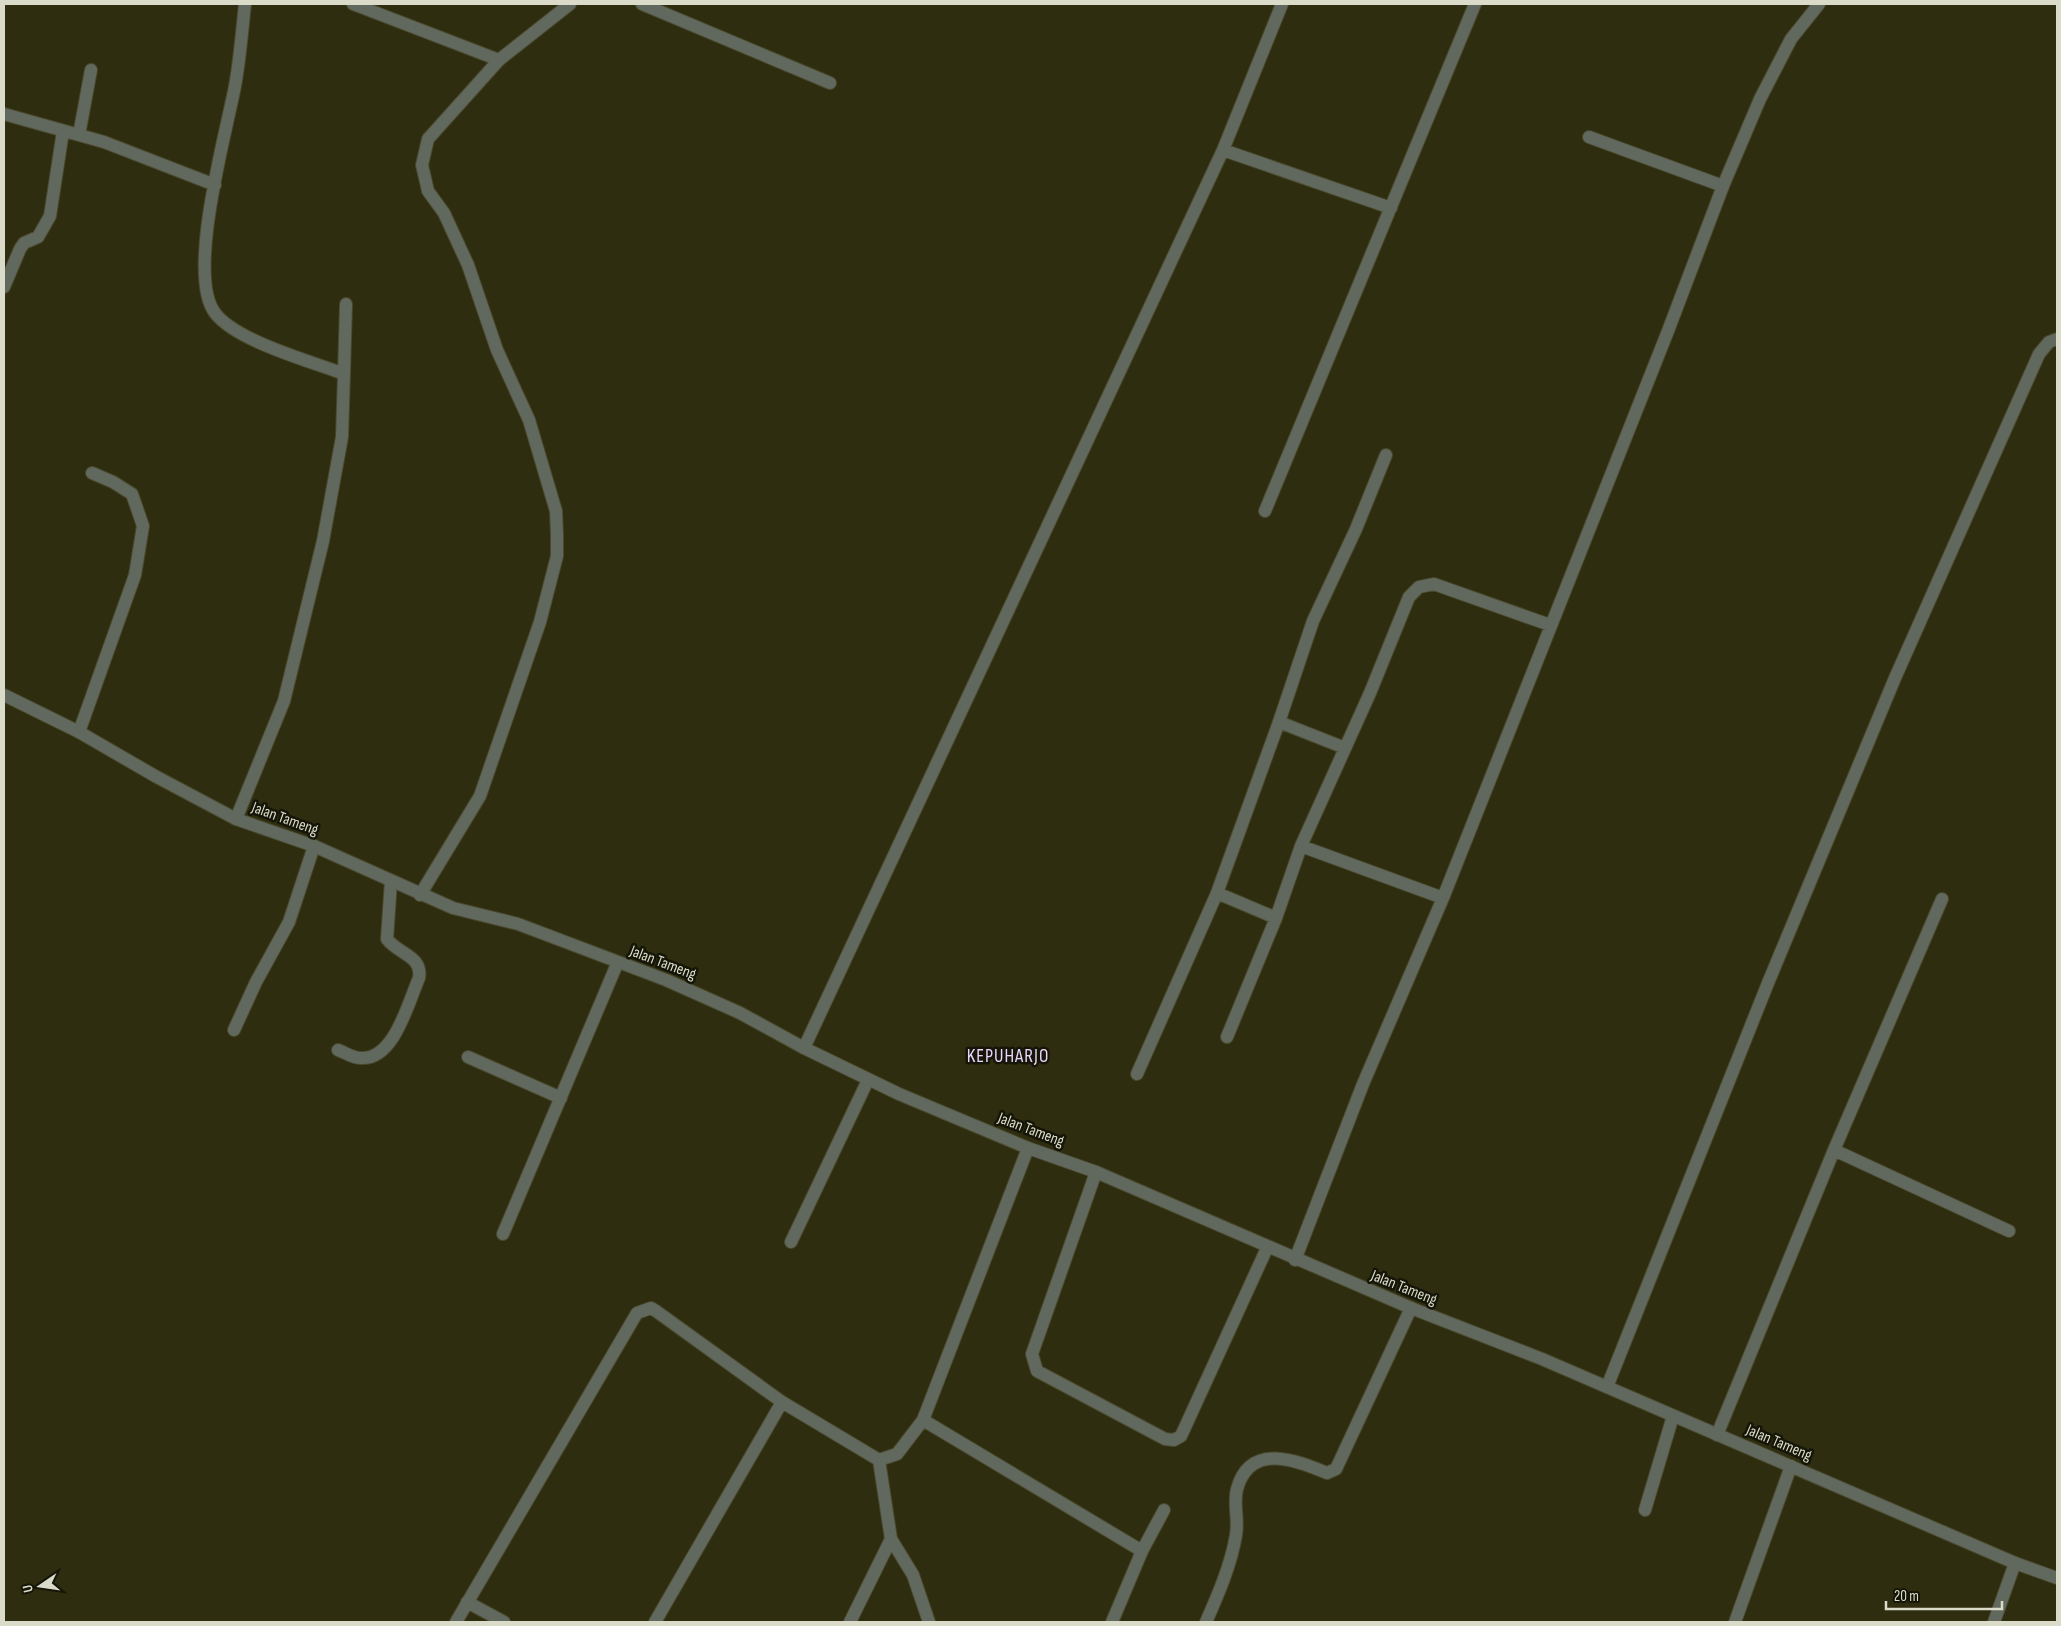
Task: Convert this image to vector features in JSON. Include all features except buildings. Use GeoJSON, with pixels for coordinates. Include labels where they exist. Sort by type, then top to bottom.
{"type":"FeatureCollection","features":[{"type":"Feature","properties":{"kind":"street"},"geometry":{"type":"LineString","coordinates":[[245,4],[235,84],[215,185],[204,260],[207,300],[215,313],[227,324],[253,339],[344,374]]}},
{"type":"Feature","properties":{"kind":"street"},"geometry":{"type":"LineString","coordinates":[[353,4],[499,60]]}},
{"type":"Feature","properties":{"kind":"street"},"geometry":{"type":"LineString","coordinates":[[420,895],[480,796],[540,622],[557,556],[556,511],[529,420],[497,350],[468,265],[444,213],[428,191],[422,165],[428,139],[499,60],[570,4]]}},
{"type":"Feature","properties":{"kind":"street"},"geometry":{"type":"LineString","coordinates":[[642,4],[830,84]]}},
{"type":"Feature","properties":{"kind":"street"},"geometry":{"type":"LineString","coordinates":[[804,1048],[1223,150],[1282,4]]}},
{"type":"Feature","properties":{"kind":"street"},"geometry":{"type":"LineString","coordinates":[[1265,511],[1475,4]]}},
{"type":"Feature","properties":{"kind":"street"},"geometry":{"type":"LineString","coordinates":[[1295,1260],[1363,1084],[1443,898],[1664,340],[1722,186],[1760,100],[1791,39],[1816,7]]}},
{"type":"Feature","properties":{"kind":"street"},"geometry":{"type":"LineString","coordinates":[[79,135],[91,70]]}},
{"type":"Feature","properties":{"kind":"street"},"geometry":{"type":"LineString","coordinates":[[4,114],[104,142],[215,185]]}},
{"type":"Feature","properties":{"kind":"street"},"geometry":{"type":"LineString","coordinates":[[4,287],[24,242],[38,237],[50,216],[63,131]]}},
{"type":"Feature","properties":{"kind":"street"},"geometry":{"type":"LineString","coordinates":[[1589,137],[1722,186]]}},
{"type":"Feature","properties":{"kind":"street"},"geometry":{"type":"LineString","coordinates":[[1223,150],[1391,208]]}},
{"type":"Feature","properties":{"kind":"street"},"geometry":{"type":"LineString","coordinates":[[236,819],[282,709],[323,541],[342,437],[346,304]]}},
{"type":"Feature","properties":{"kind":"street"},"geometry":{"type":"LineString","coordinates":[[1607,1387],[1768,983],[1895,678],[2039,354],[2049,342],[2057,339]]}},
{"type":"Feature","properties":{"kind":"street"},"geometry":{"type":"LineString","coordinates":[[1138,1074],[1217,893],[1279,722],[1313,621],[1356,529],[1386,455]]}},
{"type":"Feature","properties":{"kind":"street"},"geometry":{"type":"LineString","coordinates":[[79,732],[135,575],[143,526],[132,494],[112,482],[92,474]]}},
{"type":"Feature","properties":{"kind":"street"},"geometry":{"type":"LineString","coordinates":[[1227,1036],[1276,918],[1300,846],[1345,748],[1409,597],[1419,587],[1434,584],[1550,625]]}},
{"type":"Feature","properties":{"kind":"street","name":"Jalan Tameng"},"geometry":{"type":"LineString","coordinates":[[4,695],[79,732],[155,776],[236,819],[314,846],[420,895],[453,908],[518,924],[617,964],[666,980],[740,1013],[868,1080],[1028,1148],[1096,1172],[1295,1260],[1607,1387],[2015,1562],[2057,1578]]}},
{"type":"Feature","properties":{"kind":"street"},"geometry":{"type":"LineString","coordinates":[[1279,722],[1345,748]]}},
{"type":"Feature","properties":{"kind":"street"},"geometry":{"type":"LineString","coordinates":[[234,1030],[256,982],[288,922],[314,846]]}},
{"type":"Feature","properties":{"kind":"street"},"geometry":{"type":"LineString","coordinates":[[1300,846],[1443,898]]}},
{"type":"Feature","properties":{"kind":"street"},"geometry":{"type":"LineString","coordinates":[[338,1050],[360,1058],[381,1053],[393,1039],[418,978],[420,969],[417,961],[391,945],[387,939],[391,881]]}},
{"type":"Feature","properties":{"kind":"street"},"geometry":{"type":"LineString","coordinates":[[1217,893],[1276,918]]}},
{"type":"Feature","properties":{"kind":"street"},"geometry":{"type":"LineString","coordinates":[[1718,1435],[1834,1150],[1942,899]]}},
{"type":"Feature","properties":{"kind":"street"},"geometry":{"type":"LineString","coordinates":[[503,1234],[617,964]]}},
{"type":"Feature","properties":{"kind":"street"},"geometry":{"type":"LineString","coordinates":[[468,1057],[562,1098]]}},
{"type":"Feature","properties":{"kind":"street"},"geometry":{"type":"LineString","coordinates":[[791,1242],[868,1080]]}},
{"type":"Feature","properties":{"kind":"street"},"geometry":{"type":"LineString","coordinates":[[456,1622],[637,1312],[651,1308],[656,1311],[782,1402],[878,1460],[898,1454],[923,1420],[1028,1148]]}},
{"type":"Feature","properties":{"kind":"street"},"geometry":{"type":"LineString","coordinates":[[1834,1150],[2009,1231]]}},
{"type":"Feature","properties":{"kind":"street"},"geometry":{"type":"LineString","coordinates":[[1096,1172],[1032,1354],[1034,1365],[1037,1371],[1165,1439],[1174,1440],[1181,1436],[1267,1248]]}},
{"type":"Feature","properties":{"kind":"street"},"geometry":{"type":"LineString","coordinates":[[1206,1622],[1218,1596],[1236,1534],[1236,1498],[1240,1481],[1252,1466],[1270,1458],[1282,1457],[1327,1473],[1336,1469],[1411,1308]]}},
{"type":"Feature","properties":{"kind":"street"},"geometry":{"type":"LineString","coordinates":[[655,1622],[782,1402]]}},
{"type":"Feature","properties":{"kind":"street"},"geometry":{"type":"LineString","coordinates":[[1645,1510],[1673,1416]]}},
{"type":"Feature","properties":{"kind":"street"},"geometry":{"type":"LineString","coordinates":[[923,1420],[1142,1551]]}},
{"type":"Feature","properties":{"kind":"street"},"geometry":{"type":"LineString","coordinates":[[878,1460],[892,1539],[913,1575],[929,1622]]}},
{"type":"Feature","properties":{"kind":"street"},"geometry":{"type":"LineString","coordinates":[[1735,1622],[1791,1466]]}},
{"type":"Feature","properties":{"kind":"street"},"geometry":{"type":"LineString","coordinates":[[1112,1622],[1142,1551],[1164,1510]]}},
{"type":"Feature","properties":{"kind":"street"},"geometry":{"type":"LineString","coordinates":[[850,1622],[892,1539]]}},
{"type":"Feature","properties":{"kind":"street"},"geometry":{"type":"LineString","coordinates":[[1994,1622],[2015,1562]]}},
{"type":"Feature","properties":{"kind":"street"},"geometry":{"type":"LineString","coordinates":[[467,1602],[504,1622]]}},
{"type":"Feature","properties":{"kind":"district","name":"KEPUHARJO"},"geometry":{"type":"Point","coordinates":[1008,1056]}}]}
